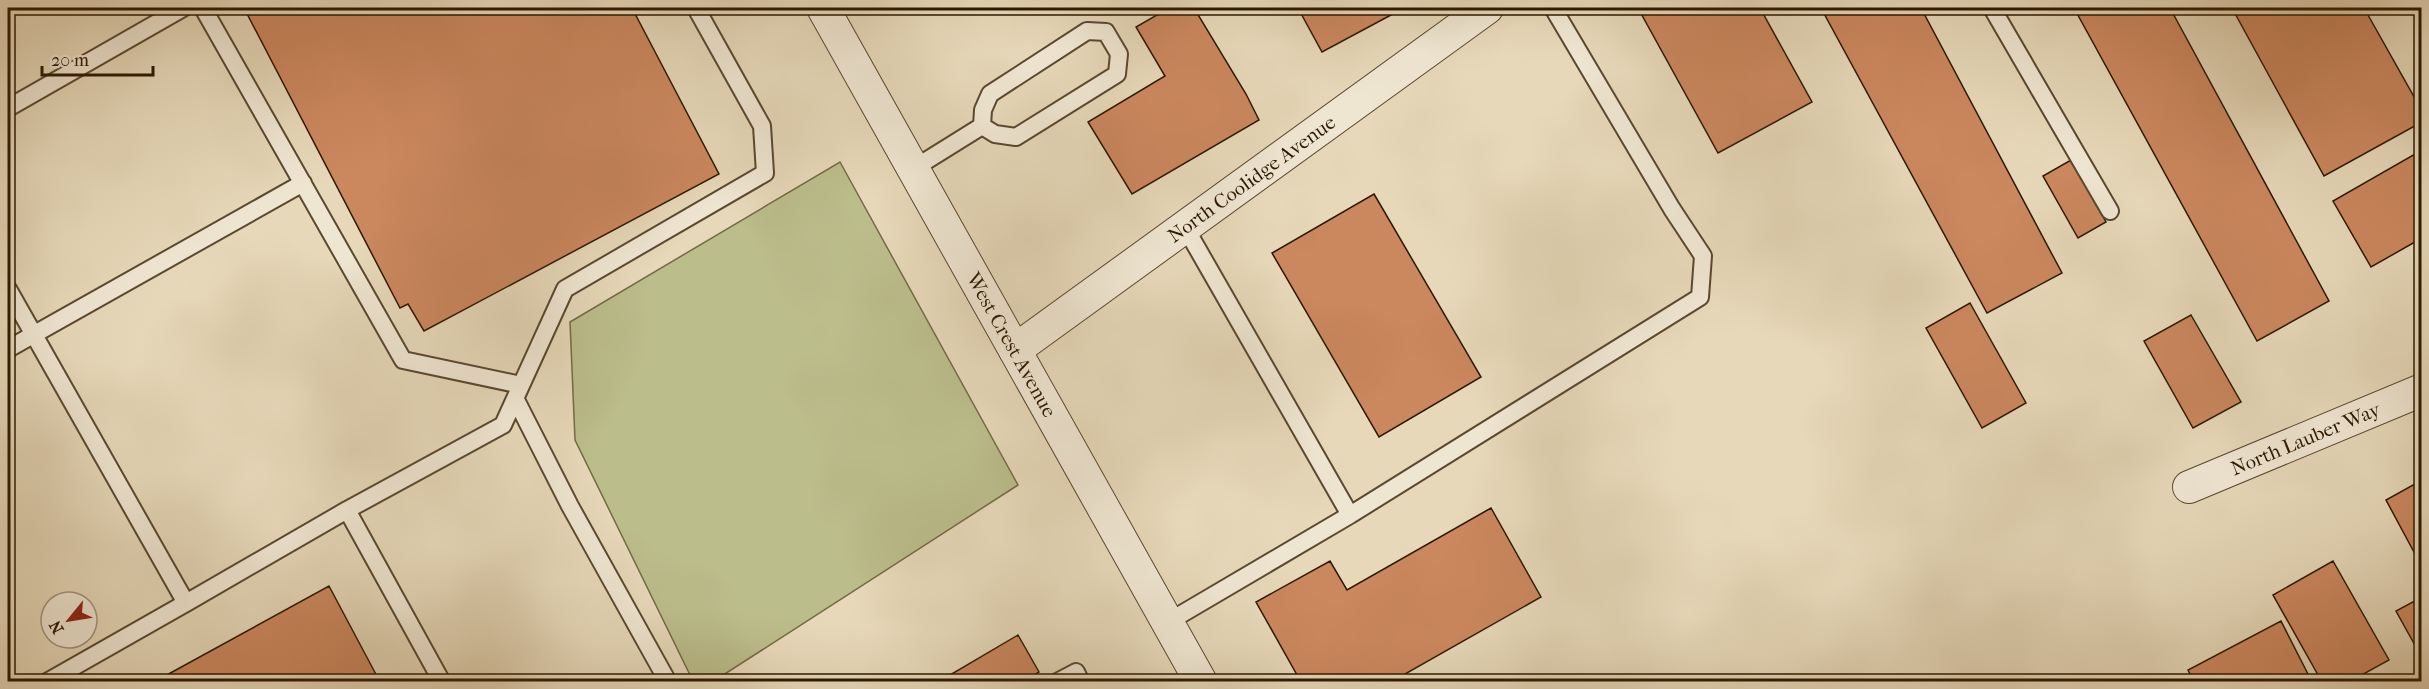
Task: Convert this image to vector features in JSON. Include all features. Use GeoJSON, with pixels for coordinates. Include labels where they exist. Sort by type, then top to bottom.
{"type":"FeatureCollection","features":[{"type":"Feature","properties":{"kind":"street","name":"West Crest Avenue"},"geometry":{"type":"LineString","coordinates":[[823,8],[1168,622],[1192,678]]}},
{"type":"Feature","properties":{"kind":"street","name":"North Coolidge Avenue"},"geometry":{"type":"LineString","coordinates":[[1015,350],[1488,8]]}},
{"type":"Feature","properties":{"kind":"street","name":"North Lauber Way"},"geometry":{"type":"LineString","coordinates":[[2189,487],[2421,390]]}},
{"type":"Feature","properties":{"kind":"lane"},"geometry":{"type":"LineString","coordinates":[[8,108],[183,8]]}},
{"type":"Feature","properties":{"kind":"lane"},"geometry":{"type":"LineString","coordinates":[[203,8],[403,360],[518,392],[570,506],[669,681]]}},
{"type":"Feature","properties":{"kind":"lane"},"geometry":{"type":"LineString","coordinates":[[47,681],[347,510],[503,425],[564,289],[765,173],[762,126],[696,8]]}},
{"type":"Feature","properties":{"kind":"lane"},"geometry":{"type":"LineString","coordinates":[[1168,622],[1350,515],[1700,297],[1703,256],[1672,209],[1553,8]]}},
{"type":"Feature","properties":{"kind":"lane"},"geometry":{"type":"LineString","coordinates":[[1992,8],[2110,211]]}},
{"type":"Feature","properties":{"kind":"lane"},"geometry":{"type":"LineString","coordinates":[[1087,32],[1106,32],[1119,54],[1117,74],[1016,137],[995,134],[982,126],[983,110],[990,94],[1087,32]]}},
{"type":"Feature","properties":{"kind":"lane"},"geometry":{"type":"LineString","coordinates":[[913,169],[982,126]]}},
{"type":"Feature","properties":{"kind":"lane"},"geometry":{"type":"LineString","coordinates":[[8,349],[303,183]]}},
{"type":"Feature","properties":{"kind":"lane"},"geometry":{"type":"LineString","coordinates":[[1185,226],[1350,515]]}},
{"type":"Feature","properties":{"kind":"lane"},"geometry":{"type":"LineString","coordinates":[[8,289],[186,603]]}},
{"type":"Feature","properties":{"kind":"lane"},"geometry":{"type":"LineString","coordinates":[[347,510],[442,681]]}},
{"type":"Feature","properties":{"kind":"lane"},"geometry":{"type":"LineString","coordinates":[[1058,681],[1076,672],[1081,681]]}},
{"type":"Feature","properties":{"kind":"green space"},"geometry":{"type":"Polygon","coordinates":[[[840,162],[1018,485],[714,681],[693,681],[575,440],[570,322],[840,162]]]}},
{"type":"Feature","properties":{"kind":"building"},"geometry":{"type":"Polygon","coordinates":[[[244,8],[632,8],[719,174],[424,331],[408,304],[400,308],[244,8]]]}},
{"type":"Feature","properties":{"kind":"building"},"geometry":{"type":"Polygon","coordinates":[[[1169,8],[1194,8],[1246,94],[1259,120],[1132,194],[1088,122],[1165,76],[1136,27],[1169,8]]]}},
{"type":"Feature","properties":{"kind":"building"},"geometry":{"type":"Polygon","coordinates":[[[1298,8],[1404,8],[1322,52],[1298,8]]]}},
{"type":"Feature","properties":{"kind":"building"},"geometry":{"type":"Polygon","coordinates":[[[1638,8],[1760,8],[1812,102],[1718,153],[1638,8]]]}},
{"type":"Feature","properties":{"kind":"building"},"geometry":{"type":"Polygon","coordinates":[[[1821,8],[1921,8],[2062,273],[1987,313],[1821,8]]]}},
{"type":"Feature","properties":{"kind":"building"},"geometry":{"type":"Polygon","coordinates":[[[2074,8],[2170,8],[2329,301],[2257,341],[2074,8]]]}},
{"type":"Feature","properties":{"kind":"building"},"geometry":{"type":"Polygon","coordinates":[[[2232,8],[2364,8],[2422,111],[2422,122],[2324,176],[2232,8]]]}},
{"type":"Feature","properties":{"kind":"building"},"geometry":{"type":"Polygon","coordinates":[[[2422,150],[2422,238],[2371,267],[2333,201],[2422,150]]]}},
{"type":"Feature","properties":{"kind":"building"},"geometry":{"type":"Polygon","coordinates":[[[2071,160],[2106,222],[2078,238],[2043,176],[2071,160]]]}},
{"type":"Feature","properties":{"kind":"building"},"geometry":{"type":"Polygon","coordinates":[[[1374,194],[1481,377],[1379,437],[1272,253],[1374,194]]]}},
{"type":"Feature","properties":{"kind":"building"},"geometry":{"type":"Polygon","coordinates":[[[1970,303],[2026,403],[1982,428],[1926,328],[1970,303]]]}},
{"type":"Feature","properties":{"kind":"building"},"geometry":{"type":"Polygon","coordinates":[[[2191,315],[2241,402],[2193,428],[2144,341],[2191,315]]]}},
{"type":"Feature","properties":{"kind":"building"},"geometry":{"type":"Polygon","coordinates":[[[2422,480],[2422,567],[2386,500],[2422,480]]]}},
{"type":"Feature","properties":{"kind":"building"},"geometry":{"type":"Polygon","coordinates":[[[1491,508],[1541,597],[1391,682],[1301,682],[1256,602],[1330,561],[1347,590],[1491,508]]]}},
{"type":"Feature","properties":{"kind":"building"},"geometry":{"type":"Polygon","coordinates":[[[2333,561],[2389,660],[2349,682],[2322,682],[2273,595],[2333,561]]]}},
{"type":"Feature","properties":{"kind":"building"},"geometry":{"type":"Polygon","coordinates":[[[329,586],[380,682],[154,682],[329,586]]]}},
{"type":"Feature","properties":{"kind":"building"},"geometry":{"type":"Polygon","coordinates":[[[2422,597],[2422,658],[2396,611],[2422,597]]]}},
{"type":"Feature","properties":{"kind":"building"},"geometry":{"type":"Polygon","coordinates":[[[2281,621],[2312,682],[2194,682],[2188,670],[2281,621]]]}},
{"type":"Feature","properties":{"kind":"building"},"geometry":{"type":"Polygon","coordinates":[[[1018,635],[1039,672],[1023,682],[938,682],[1018,635]]]}}]}
